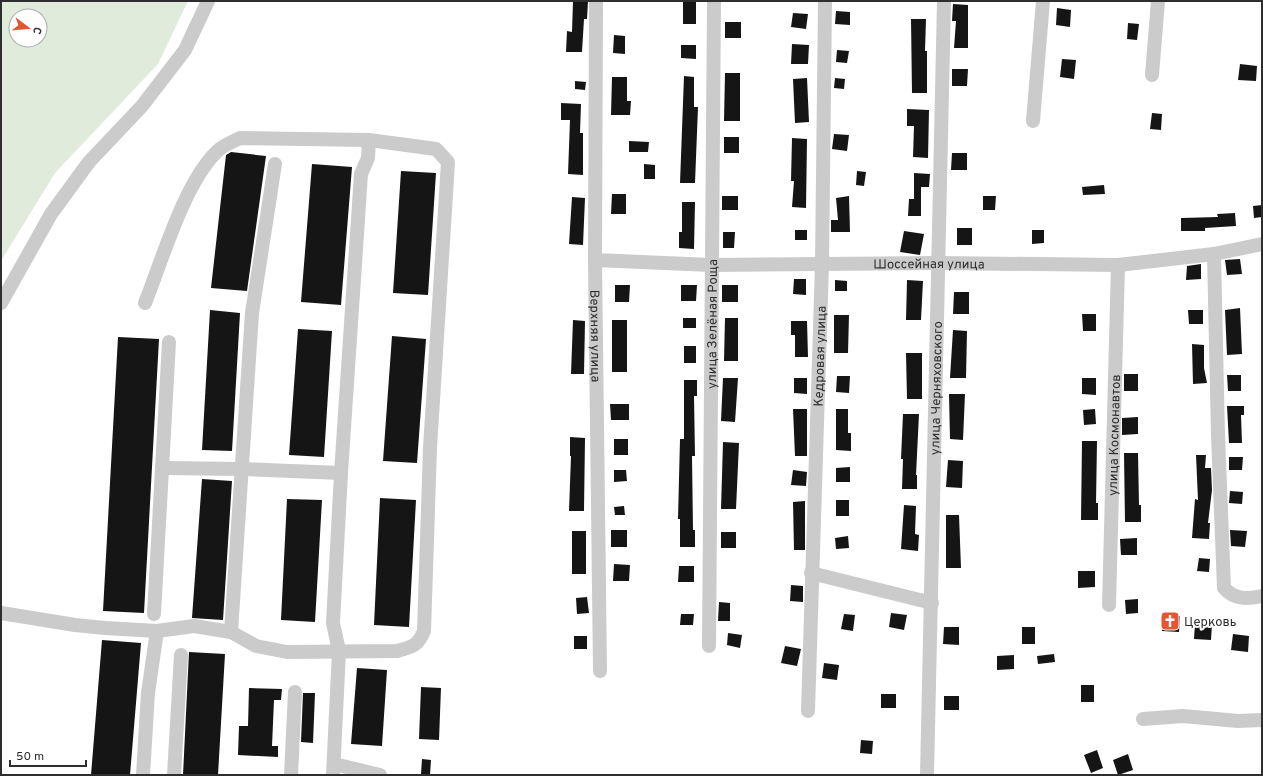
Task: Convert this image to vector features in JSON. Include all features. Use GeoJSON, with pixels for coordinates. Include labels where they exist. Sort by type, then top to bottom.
{"type":"FeatureCollection","features":[{"type":"Feature","properties":{"kind":"street"},"geometry":{"type":"LineString","coordinates":[[1,303],[52,214],[89,162],[142,106],[185,50],[208,1]]}},
{"type":"Feature","properties":{"kind":"street","name":"Верхняя улица"},"geometry":{"type":"LineString","coordinates":[[596,1],[595,260],[600,671]]}},
{"type":"Feature","properties":{"kind":"street","name":"улица Зелёная Роща"},"geometry":{"type":"LineString","coordinates":[[709,646],[714,1]]}},
{"type":"Feature","properties":{"kind":"street","name":"Кедровая улица"},"geometry":{"type":"LineString","coordinates":[[808,711],[811,573],[822,264],[826,1]]}},
{"type":"Feature","properties":{"kind":"street","name":"улица Черняховского"},"geometry":{"type":"LineString","coordinates":[[927,775],[932,603],[944,1]]}},
{"type":"Feature","properties":{"kind":"street"},"geometry":{"type":"LineString","coordinates":[[1033,121],[1043,1]]}},
{"type":"Feature","properties":{"kind":"street"},"geometry":{"type":"LineString","coordinates":[[1152,76],[1158,1]]}},
{"type":"Feature","properties":{"kind":"street"},"geometry":{"type":"LineString","coordinates":[[1,613],[76,625],[157,631],[194,626],[231,632],[256,646],[287,652],[397,651],[413,647],[420,640],[424,631],[430,448],[448,162],[436,149],[369,140],[240,138],[222,148],[206,165],[185,199],[146,303]]}},
{"type":"Feature","properties":{"kind":"street"},"geometry":{"type":"LineString","coordinates":[[369,140],[368,158],[361,174],[341,473],[333,623],[339,651],[333,770],[380,775]]}},
{"type":"Feature","properties":{"kind":"street"},"geometry":{"type":"LineString","coordinates":[[231,632],[252,313],[275,164]]}},
{"type":"Feature","properties":{"kind":"street","name":"Шоссейная улица"},"geometry":{"type":"LineString","coordinates":[[595,260],[711,265],[938,263],[1118,265],[1214,254],[1262,244]]}},
{"type":"Feature","properties":{"kind":"street"},"geometry":{"type":"LineString","coordinates":[[1214,254],[1218,435],[1224,588],[1235,596],[1244,599],[1262,596]]}},
{"type":"Feature","properties":{"kind":"street","name":"улица Космонавтов"},"geometry":{"type":"LineString","coordinates":[[1109,606],[1118,265]]}},
{"type":"Feature","properties":{"kind":"street"},"geometry":{"type":"LineString","coordinates":[[154,614],[169,342]]}},
{"type":"Feature","properties":{"kind":"street"},"geometry":{"type":"LineString","coordinates":[[163,468],[242,469],[341,473]]}},
{"type":"Feature","properties":{"kind":"street"},"geometry":{"type":"LineString","coordinates":[[811,573],[932,603]]}},
{"type":"Feature","properties":{"kind":"street"},"geometry":{"type":"LineString","coordinates":[[143,775],[148,693],[157,631]]}},
{"type":"Feature","properties":{"kind":"street"},"geometry":{"type":"LineString","coordinates":[[174,775],[181,655]]}},
{"type":"Feature","properties":{"kind":"street"},"geometry":{"type":"LineString","coordinates":[[291,775],[295,692]]}},
{"type":"Feature","properties":{"kind":"street"},"geometry":{"type":"LineString","coordinates":[[1142,719],[1199,716],[1238,721],[1262,720]]}},
{"type":"Feature","properties":{"kind":"green space"},"geometry":{"type":"Polygon","coordinates":[[[1,1],[188,1],[158,64],[55,173],[1,261],[1,1]]]}},
{"type":"Feature","properties":{"kind":"building"},"geometry":{"type":"Polygon","coordinates":[[[573,1],[588,1],[587,19],[584,19],[582,52],[566,52],[567,31],[572,32],[573,1]]]}},
{"type":"Feature","properties":{"kind":"building"},"geometry":{"type":"Polygon","coordinates":[[[683,1],[696,1],[696,24],[683,24],[683,1]]]}},
{"type":"Feature","properties":{"kind":"building"},"geometry":{"type":"Polygon","coordinates":[[[953,4],[968,5],[968,48],[954,48],[956,21],[952,21],[953,4]]]}},
{"type":"Feature","properties":{"kind":"building"},"geometry":{"type":"Polygon","coordinates":[[[1057,8],[1071,10],[1070,27],[1056,25],[1057,8]]]}},
{"type":"Feature","properties":{"kind":"building"},"geometry":{"type":"Polygon","coordinates":[[[836,11],[850,12],[850,25],[835,24],[836,11]]]}},
{"type":"Feature","properties":{"kind":"building"},"geometry":{"type":"Polygon","coordinates":[[[793,13],[808,14],[806,29],[791,27],[793,13]]]}},
{"type":"Feature","properties":{"kind":"building"},"geometry":{"type":"Polygon","coordinates":[[[911,19],[926,19],[925,51],[927,51],[927,93],[912,93],[911,19]]]}},
{"type":"Feature","properties":{"kind":"building"},"geometry":{"type":"Polygon","coordinates":[[[725,22],[741,22],[741,38],[725,38],[725,22]]]}},
{"type":"Feature","properties":{"kind":"building"},"geometry":{"type":"Polygon","coordinates":[[[1128,23],[1139,24],[1137,40],[1127,39],[1128,23]]]}},
{"type":"Feature","properties":{"kind":"building"},"geometry":{"type":"Polygon","coordinates":[[[614,35],[625,36],[625,54],[613,53],[614,35]]]}},
{"type":"Feature","properties":{"kind":"building"},"geometry":{"type":"Polygon","coordinates":[[[792,44],[809,45],[808,64],[791,64],[792,44]]]}},
{"type":"Feature","properties":{"kind":"building"},"geometry":{"type":"Polygon","coordinates":[[[681,45],[696,45],[696,59],[681,58],[681,45]]]}},
{"type":"Feature","properties":{"kind":"building"},"geometry":{"type":"Polygon","coordinates":[[[837,50],[849,51],[847,63],[836,62],[837,50]]]}},
{"type":"Feature","properties":{"kind":"building"},"geometry":{"type":"Polygon","coordinates":[[[1062,59],[1076,60],[1074,79],[1060,77],[1062,59]]]}},
{"type":"Feature","properties":{"kind":"building"},"geometry":{"type":"Polygon","coordinates":[[[1240,64],[1257,66],[1256,81],[1238,80],[1240,64]]]}},
{"type":"Feature","properties":{"kind":"building"},"geometry":{"type":"Polygon","coordinates":[[[952,69],[968,69],[967,86],[952,86],[952,69]]]}},
{"type":"Feature","properties":{"kind":"building"},"geometry":{"type":"Polygon","coordinates":[[[725,73],[740,73],[740,121],[724,121],[725,73]]]}},
{"type":"Feature","properties":{"kind":"building"},"geometry":{"type":"Polygon","coordinates":[[[684,76],[694,77],[694,107],[698,107],[695,183],[680,183],[684,76]]]}},
{"type":"Feature","properties":{"kind":"building"},"geometry":{"type":"Polygon","coordinates":[[[612,77],[627,77],[627,101],[631,101],[630,115],[611,115],[612,77]]]}},
{"type":"Feature","properties":{"kind":"building"},"geometry":{"type":"Polygon","coordinates":[[[807,78],[809,122],[795,123],[793,79],[807,78]]]}},
{"type":"Feature","properties":{"kind":"building"},"geometry":{"type":"Polygon","coordinates":[[[835,78],[845,79],[844,89],[834,88],[835,78]]]}},
{"type":"Feature","properties":{"kind":"building"},"geometry":{"type":"Polygon","coordinates":[[[575,81],[586,82],[585,90],[575,89],[575,81]]]}},
{"type":"Feature","properties":{"kind":"building"},"geometry":{"type":"Polygon","coordinates":[[[561,103],[581,104],[580,133],[583,133],[583,175],[568,174],[570,120],[561,120],[561,103]]]}},
{"type":"Feature","properties":{"kind":"building"},"geometry":{"type":"Polygon","coordinates":[[[907,109],[929,110],[928,158],[913,157],[914,126],[907,126],[907,109]]]}},
{"type":"Feature","properties":{"kind":"building"},"geometry":{"type":"Polygon","coordinates":[[[1152,113],[1162,114],[1161,130],[1150,129],[1152,113]]]}},
{"type":"Feature","properties":{"kind":"building"},"geometry":{"type":"Polygon","coordinates":[[[834,134],[849,135],[847,151],[832,149],[834,134]]]}},
{"type":"Feature","properties":{"kind":"building"},"geometry":{"type":"Polygon","coordinates":[[[724,137],[739,137],[739,153],[724,153],[724,137]]]}},
{"type":"Feature","properties":{"kind":"building"},"geometry":{"type":"Polygon","coordinates":[[[792,138],[807,139],[806,208],[792,207],[794,181],[791,181],[792,138]]]}},
{"type":"Feature","properties":{"kind":"building"},"geometry":{"type":"Polygon","coordinates":[[[629,141],[649,142],[648,152],[629,152],[629,141]]]}},
{"type":"Feature","properties":{"kind":"building"},"geometry":{"type":"Polygon","coordinates":[[[231,152],[266,156],[247,291],[211,288],[226,155],[231,152]]]}},
{"type":"Feature","properties":{"kind":"building"},"geometry":{"type":"Polygon","coordinates":[[[952,153],[967,153],[967,170],[951,170],[952,153]]]}},
{"type":"Feature","properties":{"kind":"building"},"geometry":{"type":"Polygon","coordinates":[[[312,164],[352,167],[341,305],[301,302],[312,164]]]}},
{"type":"Feature","properties":{"kind":"building"},"geometry":{"type":"Polygon","coordinates":[[[644,164],[655,165],[655,179],[644,179],[644,164]]]}},
{"type":"Feature","properties":{"kind":"building"},"geometry":{"type":"Polygon","coordinates":[[[401,171],[436,173],[428,295],[393,293],[401,171]]]}},
{"type":"Feature","properties":{"kind":"building"},"geometry":{"type":"Polygon","coordinates":[[[857,171],[866,172],[864,186],[856,185],[857,171]]]}},
{"type":"Feature","properties":{"kind":"building"},"geometry":{"type":"Polygon","coordinates":[[[914,173],[930,174],[929,187],[921,187],[921,216],[908,216],[909,199],[914,199],[914,173]]]}},
{"type":"Feature","properties":{"kind":"building"},"geometry":{"type":"Polygon","coordinates":[[[1104,185],[1105,194],[1083,195],[1082,187],[1104,185]]]}},
{"type":"Feature","properties":{"kind":"building"},"geometry":{"type":"Polygon","coordinates":[[[612,194],[626,194],[626,214],[611,214],[612,194]]]}},
{"type":"Feature","properties":{"kind":"building"},"geometry":{"type":"Polygon","coordinates":[[[722,196],[738,196],[738,210],[722,210],[722,196]]]}},
{"type":"Feature","properties":{"kind":"building"},"geometry":{"type":"Polygon","coordinates":[[[849,196],[850,232],[831,232],[831,220],[838,220],[836,198],[849,196]]]}},
{"type":"Feature","properties":{"kind":"building"},"geometry":{"type":"Polygon","coordinates":[[[983,196],[996,196],[995,210],[983,210],[983,196]]]}},
{"type":"Feature","properties":{"kind":"building"},"geometry":{"type":"Polygon","coordinates":[[[572,197],[585,198],[583,245],[569,244],[572,197]]]}},
{"type":"Feature","properties":{"kind":"building"},"geometry":{"type":"Polygon","coordinates":[[[682,202],[695,202],[694,249],[679,248],[679,232],[682,232],[682,202]]]}},
{"type":"Feature","properties":{"kind":"building"},"geometry":{"type":"Polygon","coordinates":[[[1262,205],[1262,217],[1254,218],[1253,206],[1262,205]]]}},
{"type":"Feature","properties":{"kind":"building"},"geometry":{"type":"Polygon","coordinates":[[[1235,213],[1236,226],[1205,228],[1205,231],[1181,231],[1181,218],[1218,217],[1217,214],[1235,213]]]}},
{"type":"Feature","properties":{"kind":"building"},"geometry":{"type":"Polygon","coordinates":[[[957,228],[972,228],[972,245],[957,245],[957,228]]]}},
{"type":"Feature","properties":{"kind":"building"},"geometry":{"type":"Polygon","coordinates":[[[795,230],[807,230],[807,240],[795,240],[795,230]]]}},
{"type":"Feature","properties":{"kind":"building"},"geometry":{"type":"Polygon","coordinates":[[[1032,230],[1044,230],[1044,243],[1032,244],[1032,230]]]}},
{"type":"Feature","properties":{"kind":"building"},"geometry":{"type":"Polygon","coordinates":[[[904,231],[924,234],[920,255],[900,252],[904,231]]]}},
{"type":"Feature","properties":{"kind":"building"},"geometry":{"type":"Polygon","coordinates":[[[723,232],[735,232],[734,248],[723,248],[723,232]]]}},
{"type":"Feature","properties":{"kind":"building"},"geometry":{"type":"Polygon","coordinates":[[[1240,259],[1242,274],[1227,275],[1225,260],[1240,259]]]}},
{"type":"Feature","properties":{"kind":"building"},"geometry":{"type":"Polygon","coordinates":[[[1201,264],[1201,279],[1186,280],[1187,266],[1201,264]]]}},
{"type":"Feature","properties":{"kind":"building"},"geometry":{"type":"Polygon","coordinates":[[[794,279],[806,279],[806,295],[793,294],[794,279]]]}},
{"type":"Feature","properties":{"kind":"building"},"geometry":{"type":"Polygon","coordinates":[[[835,280],[847,281],[847,291],[835,291],[835,280]]]}},
{"type":"Feature","properties":{"kind":"building"},"geometry":{"type":"Polygon","coordinates":[[[907,280],[923,281],[921,320],[906,320],[907,280]]]}},
{"type":"Feature","properties":{"kind":"building"},"geometry":{"type":"Polygon","coordinates":[[[615,285],[630,285],[629,302],[615,302],[615,285]]]}},
{"type":"Feature","properties":{"kind":"building"},"geometry":{"type":"Polygon","coordinates":[[[681,285],[697,285],[696,301],[681,301],[681,285]]]}},
{"type":"Feature","properties":{"kind":"building"},"geometry":{"type":"Polygon","coordinates":[[[722,285],[738,285],[738,302],[722,302],[722,285]]]}},
{"type":"Feature","properties":{"kind":"building"},"geometry":{"type":"Polygon","coordinates":[[[954,292],[969,292],[969,314],[953,314],[954,292]]]}},
{"type":"Feature","properties":{"kind":"building"},"geometry":{"type":"Polygon","coordinates":[[[1240,308],[1242,354],[1227,355],[1225,310],[1240,308]]]}},
{"type":"Feature","properties":{"kind":"building"},"geometry":{"type":"Polygon","coordinates":[[[210,310],[240,313],[232,451],[202,450],[210,310]]]}},
{"type":"Feature","properties":{"kind":"building"},"geometry":{"type":"Polygon","coordinates":[[[1188,310],[1203,310],[1203,324],[1189,324],[1188,310]]]}},
{"type":"Feature","properties":{"kind":"building"},"geometry":{"type":"Polygon","coordinates":[[[1082,314],[1096,314],[1096,331],[1083,331],[1082,314]]]}},
{"type":"Feature","properties":{"kind":"building"},"geometry":{"type":"Polygon","coordinates":[[[834,315],[849,315],[848,353],[834,353],[834,315]]]}},
{"type":"Feature","properties":{"kind":"building"},"geometry":{"type":"Polygon","coordinates":[[[683,318],[696,318],[696,328],[683,328],[683,318]]]}},
{"type":"Feature","properties":{"kind":"building"},"geometry":{"type":"Polygon","coordinates":[[[725,318],[738,318],[738,361],[724,361],[725,318]]]}},
{"type":"Feature","properties":{"kind":"building"},"geometry":{"type":"Polygon","coordinates":[[[573,320],[585,321],[584,374],[571,374],[573,320]]]}},
{"type":"Feature","properties":{"kind":"building"},"geometry":{"type":"Polygon","coordinates":[[[612,320],[627,320],[627,372],[612,372],[612,320]]]}},
{"type":"Feature","properties":{"kind":"building"},"geometry":{"type":"Polygon","coordinates":[[[791,321],[807,321],[808,357],[795,357],[795,335],[791,335],[791,321]]]}},
{"type":"Feature","properties":{"kind":"building"},"geometry":{"type":"Polygon","coordinates":[[[298,329],[332,331],[324,457],[289,455],[298,329]]]}},
{"type":"Feature","properties":{"kind":"building"},"geometry":{"type":"Polygon","coordinates":[[[953,330],[967,331],[966,378],[950,378],[953,330]]]}},
{"type":"Feature","properties":{"kind":"building"},"geometry":{"type":"Polygon","coordinates":[[[392,336],[426,339],[417,463],[383,461],[392,336]]]}},
{"type":"Feature","properties":{"kind":"building"},"geometry":{"type":"Polygon","coordinates":[[[118,337],[159,339],[144,613],[103,611],[118,337]]]}},
{"type":"Feature","properties":{"kind":"building"},"geometry":{"type":"Polygon","coordinates":[[[1192,344],[1204,345],[1204,368],[1207,383],[1193,384],[1192,344]]]}},
{"type":"Feature","properties":{"kind":"building"},"geometry":{"type":"Polygon","coordinates":[[[684,346],[696,346],[696,363],[684,363],[684,346]]]}},
{"type":"Feature","properties":{"kind":"building"},"geometry":{"type":"Polygon","coordinates":[[[906,353],[922,353],[922,399],[907,399],[906,353]]]}},
{"type":"Feature","properties":{"kind":"building"},"geometry":{"type":"Polygon","coordinates":[[[1124,374],[1138,374],[1138,391],[1124,391],[1124,374]]]}},
{"type":"Feature","properties":{"kind":"building"},"geometry":{"type":"Polygon","coordinates":[[[1227,375],[1241,375],[1241,391],[1228,391],[1227,375]]]}},
{"type":"Feature","properties":{"kind":"building"},"geometry":{"type":"Polygon","coordinates":[[[837,376],[850,376],[849,393],[836,392],[837,376]]]}},
{"type":"Feature","properties":{"kind":"building"},"geometry":{"type":"Polygon","coordinates":[[[723,378],[738,378],[735,422],[721,421],[723,378]]]}},
{"type":"Feature","properties":{"kind":"building"},"geometry":{"type":"Polygon","coordinates":[[[794,378],[807,378],[807,394],[794,393],[794,378]]]}},
{"type":"Feature","properties":{"kind":"building"},"geometry":{"type":"Polygon","coordinates":[[[1082,378],[1096,378],[1096,395],[1082,394],[1082,378]]]}},
{"type":"Feature","properties":{"kind":"building"},"geometry":{"type":"Polygon","coordinates":[[[684,380],[697,380],[697,396],[694,396],[695,456],[692,456],[693,530],[695,530],[695,547],[680,547],[680,519],[678,519],[680,439],[684,439],[684,380]]]}},
{"type":"Feature","properties":{"kind":"building"},"geometry":{"type":"Polygon","coordinates":[[[949,394],[965,394],[963,440],[950,439],[949,394]]]}},
{"type":"Feature","properties":{"kind":"building"},"geometry":{"type":"Polygon","coordinates":[[[610,404],[629,404],[629,420],[611,420],[610,404]]]}},
{"type":"Feature","properties":{"kind":"building"},"geometry":{"type":"Polygon","coordinates":[[[1227,406],[1244,406],[1244,415],[1241,415],[1242,443],[1229,443],[1227,406]]]}},
{"type":"Feature","properties":{"kind":"building"},"geometry":{"type":"Polygon","coordinates":[[[793,409],[807,409],[807,456],[795,456],[793,409]]]}},
{"type":"Feature","properties":{"kind":"building"},"geometry":{"type":"Polygon","coordinates":[[[836,409],[848,409],[848,433],[851,433],[851,451],[836,450],[836,409]]]}},
{"type":"Feature","properties":{"kind":"building"},"geometry":{"type":"Polygon","coordinates":[[[1095,409],[1096,424],[1084,425],[1083,410],[1095,409]]]}},
{"type":"Feature","properties":{"kind":"building"},"geometry":{"type":"Polygon","coordinates":[[[903,414],[919,414],[916,475],[917,489],[902,489],[903,459],[901,459],[903,414]]]}},
{"type":"Feature","properties":{"kind":"building"},"geometry":{"type":"Polygon","coordinates":[[[1138,417],[1138,434],[1122,435],[1122,418],[1138,417]]]}},
{"type":"Feature","properties":{"kind":"building"},"geometry":{"type":"Polygon","coordinates":[[[570,437],[585,438],[584,511],[569,511],[571,456],[570,437]]]}},
{"type":"Feature","properties":{"kind":"building"},"geometry":{"type":"Polygon","coordinates":[[[614,439],[628,439],[628,455],[614,455],[614,439]]]}},
{"type":"Feature","properties":{"kind":"building"},"geometry":{"type":"Polygon","coordinates":[[[1082,441],[1097,441],[1096,503],[1098,503],[1098,520],[1081,520],[1082,441]]]}},
{"type":"Feature","properties":{"kind":"building"},"geometry":{"type":"Polygon","coordinates":[[[723,442],[739,443],[736,509],[721,509],[723,442]]]}},
{"type":"Feature","properties":{"kind":"building"},"geometry":{"type":"Polygon","coordinates":[[[1124,453],[1138,453],[1139,505],[1141,505],[1141,522],[1125,522],[1124,453]]]}},
{"type":"Feature","properties":{"kind":"building"},"geometry":{"type":"Polygon","coordinates":[[[1196,455],[1206,455],[1205,468],[1211,468],[1212,490],[1208,523],[1210,523],[1209,539],[1192,538],[1195,499],[1198,500],[1196,455]]]}},
{"type":"Feature","properties":{"kind":"building"},"geometry":{"type":"Polygon","coordinates":[[[1229,457],[1243,457],[1242,470],[1229,470],[1229,457]]]}},
{"type":"Feature","properties":{"kind":"building"},"geometry":{"type":"Polygon","coordinates":[[[948,460],[963,461],[962,488],[946,487],[948,460]]]}},
{"type":"Feature","properties":{"kind":"building"},"geometry":{"type":"Polygon","coordinates":[[[850,467],[850,482],[836,482],[836,468],[850,467]]]}},
{"type":"Feature","properties":{"kind":"building"},"geometry":{"type":"Polygon","coordinates":[[[614,470],[626,470],[627,481],[614,482],[614,470]]]}},
{"type":"Feature","properties":{"kind":"building"},"geometry":{"type":"Polygon","coordinates":[[[793,470],[807,472],[806,486],[791,485],[793,470]]]}},
{"type":"Feature","properties":{"kind":"building"},"geometry":{"type":"Polygon","coordinates":[[[202,479],[232,481],[223,620],[192,618],[202,479]]]}},
{"type":"Feature","properties":{"kind":"building"},"geometry":{"type":"Polygon","coordinates":[[[1230,491],[1243,492],[1242,504],[1229,503],[1230,491]]]}},
{"type":"Feature","properties":{"kind":"building"},"geometry":{"type":"Polygon","coordinates":[[[380,498],[416,500],[409,627],[374,625],[380,498]]]}},
{"type":"Feature","properties":{"kind":"building"},"geometry":{"type":"Polygon","coordinates":[[[287,499],[322,500],[315,622],[281,620],[287,499]]]}},
{"type":"Feature","properties":{"kind":"building"},"geometry":{"type":"Polygon","coordinates":[[[836,500],[849,500],[849,516],[836,516],[836,500]]]}},
{"type":"Feature","properties":{"kind":"building"},"geometry":{"type":"Polygon","coordinates":[[[805,501],[805,550],[794,550],[793,502],[805,501]]]}},
{"type":"Feature","properties":{"kind":"building"},"geometry":{"type":"Polygon","coordinates":[[[904,505],[916,506],[915,534],[919,535],[918,551],[901,549],[904,505]]]}},
{"type":"Feature","properties":{"kind":"building"},"geometry":{"type":"Polygon","coordinates":[[[624,506],[625,515],[615,515],[614,507],[624,506]]]}},
{"type":"Feature","properties":{"kind":"building"},"geometry":{"type":"Polygon","coordinates":[[[946,515],[959,515],[961,568],[946,568],[946,515]]]}},
{"type":"Feature","properties":{"kind":"building"},"geometry":{"type":"Polygon","coordinates":[[[611,530],[627,530],[627,547],[611,547],[611,530]]]}},
{"type":"Feature","properties":{"kind":"building"},"geometry":{"type":"Polygon","coordinates":[[[1230,530],[1247,531],[1245,547],[1231,546],[1230,530]]]}},
{"type":"Feature","properties":{"kind":"building"},"geometry":{"type":"Polygon","coordinates":[[[572,531],[586,531],[586,574],[572,574],[572,531]]]}},
{"type":"Feature","properties":{"kind":"building"},"geometry":{"type":"Polygon","coordinates":[[[721,532],[736,532],[736,548],[721,548],[721,532]]]}},
{"type":"Feature","properties":{"kind":"building"},"geometry":{"type":"Polygon","coordinates":[[[848,536],[849,548],[836,549],[835,538],[848,536]]]}},
{"type":"Feature","properties":{"kind":"building"},"geometry":{"type":"Polygon","coordinates":[[[1137,538],[1137,555],[1121,555],[1120,539],[1137,538]]]}},
{"type":"Feature","properties":{"kind":"building"},"geometry":{"type":"Polygon","coordinates":[[[1199,558],[1210,559],[1209,572],[1197,571],[1199,558]]]}},
{"type":"Feature","properties":{"kind":"building"},"geometry":{"type":"Polygon","coordinates":[[[614,564],[630,565],[629,581],[613,581],[614,564]]]}},
{"type":"Feature","properties":{"kind":"building"},"geometry":{"type":"Polygon","coordinates":[[[679,566],[694,566],[694,582],[678,582],[679,566]]]}},
{"type":"Feature","properties":{"kind":"building"},"geometry":{"type":"Polygon","coordinates":[[[1078,571],[1095,571],[1095,587],[1078,588],[1078,571]]]}},
{"type":"Feature","properties":{"kind":"building"},"geometry":{"type":"Polygon","coordinates":[[[791,585],[803,586],[803,602],[790,601],[791,585]]]}},
{"type":"Feature","properties":{"kind":"building"},"geometry":{"type":"Polygon","coordinates":[[[587,597],[589,613],[577,614],[576,598],[587,597]]]}},
{"type":"Feature","properties":{"kind":"building"},"geometry":{"type":"Polygon","coordinates":[[[1138,599],[1138,613],[1126,614],[1125,600],[1138,599]]]}},
{"type":"Feature","properties":{"kind":"building"},"geometry":{"type":"Polygon","coordinates":[[[719,602],[730,603],[730,621],[718,621],[719,602]]]}},
{"type":"Feature","properties":{"kind":"building"},"geometry":{"type":"Polygon","coordinates":[[[891,613],[907,615],[904,630],[889,627],[891,613]]]}},
{"type":"Feature","properties":{"kind":"building"},"geometry":{"type":"Polygon","coordinates":[[[681,614],[694,614],[693,625],[680,625],[681,614]]]}},
{"type":"Feature","properties":{"kind":"building"},"geometry":{"type":"Polygon","coordinates":[[[844,614],[855,615],[853,631],[841,629],[844,614]]]}},
{"type":"Feature","properties":{"kind":"building"},"geometry":{"type":"Polygon","coordinates":[[[1163,615],[1180,616],[1179,632],[1162,631],[1163,615]]]}},
{"type":"Feature","properties":{"kind":"building"},"geometry":{"type":"Polygon","coordinates":[[[1195,623],[1212,624],[1211,640],[1194,639],[1195,623]]]}},
{"type":"Feature","properties":{"kind":"building"},"geometry":{"type":"Polygon","coordinates":[[[944,627],[959,627],[959,645],[943,644],[944,627]]]}},
{"type":"Feature","properties":{"kind":"building"},"geometry":{"type":"Polygon","coordinates":[[[1022,627],[1035,627],[1035,644],[1022,644],[1022,627]]]}},
{"type":"Feature","properties":{"kind":"building"},"geometry":{"type":"Polygon","coordinates":[[[728,633],[742,635],[740,648],[727,645],[728,633]]]}},
{"type":"Feature","properties":{"kind":"building"},"geometry":{"type":"Polygon","coordinates":[[[1233,634],[1249,636],[1248,652],[1231,650],[1233,634]]]}},
{"type":"Feature","properties":{"kind":"building"},"geometry":{"type":"Polygon","coordinates":[[[574,636],[587,636],[587,649],[574,649],[574,636]]]}},
{"type":"Feature","properties":{"kind":"building"},"geometry":{"type":"Polygon","coordinates":[[[102,640],[141,643],[130,775],[91,775],[102,640]]]}},
{"type":"Feature","properties":{"kind":"building"},"geometry":{"type":"Polygon","coordinates":[[[785,646],[801,649],[797,666],[781,663],[785,646]]]}},
{"type":"Feature","properties":{"kind":"building"},"geometry":{"type":"Polygon","coordinates":[[[189,652],[225,654],[218,775],[183,775],[189,652]]]}},
{"type":"Feature","properties":{"kind":"building"},"geometry":{"type":"Polygon","coordinates":[[[1054,654],[1055,662],[1038,664],[1037,656],[1054,654]]]}},
{"type":"Feature","properties":{"kind":"building"},"geometry":{"type":"Polygon","coordinates":[[[1014,655],[1014,669],[997,670],[997,656],[1014,655]]]}},
{"type":"Feature","properties":{"kind":"building"},"geometry":{"type":"Polygon","coordinates":[[[824,663],[839,665],[837,680],[822,678],[824,663]]]}},
{"type":"Feature","properties":{"kind":"building"},"geometry":{"type":"Polygon","coordinates":[[[357,668],[387,670],[382,746],[351,744],[357,668]]]}},
{"type":"Feature","properties":{"kind":"building"},"geometry":{"type":"Polygon","coordinates":[[[1081,685],[1094,685],[1094,702],[1081,702],[1081,685]]]}},
{"type":"Feature","properties":{"kind":"building"},"geometry":{"type":"Polygon","coordinates":[[[421,687],[441,688],[439,740],[419,739],[421,687]]]}},
{"type":"Feature","properties":{"kind":"building"},"geometry":{"type":"Polygon","coordinates":[[[249,688],[282,689],[281,700],[274,700],[272,746],[278,746],[278,757],[238,755],[239,726],[248,726],[249,688]]]}},
{"type":"Feature","properties":{"kind":"building"},"geometry":{"type":"Polygon","coordinates":[[[303,693],[315,693],[313,743],[301,742],[303,693]]]}},
{"type":"Feature","properties":{"kind":"building"},"geometry":{"type":"Polygon","coordinates":[[[881,694],[896,694],[896,708],[881,708],[881,694]]]}},
{"type":"Feature","properties":{"kind":"building"},"geometry":{"type":"Polygon","coordinates":[[[944,696],[959,696],[959,710],[944,710],[944,696]]]}},
{"type":"Feature","properties":{"kind":"building"},"geometry":{"type":"Polygon","coordinates":[[[861,740],[873,741],[872,754],[860,753],[861,740]]]}},
{"type":"Feature","properties":{"kind":"building"},"geometry":{"type":"Polygon","coordinates":[[[1097,750],[1103,768],[1091,773],[1084,755],[1097,750]]]}},
{"type":"Feature","properties":{"kind":"building"},"geometry":{"type":"Polygon","coordinates":[[[1128,754],[1133,770],[1118,775],[1113,760],[1128,754]]]}},
{"type":"Feature","properties":{"kind":"building"},"geometry":{"type":"Polygon","coordinates":[[[422,759],[431,760],[430,775],[421,774],[422,759]]]}},
{"type":"Feature","properties":{"kind":"place","name":"Церковь"},"geometry":{"type":"Point","coordinates":[1170,621]}}]}
